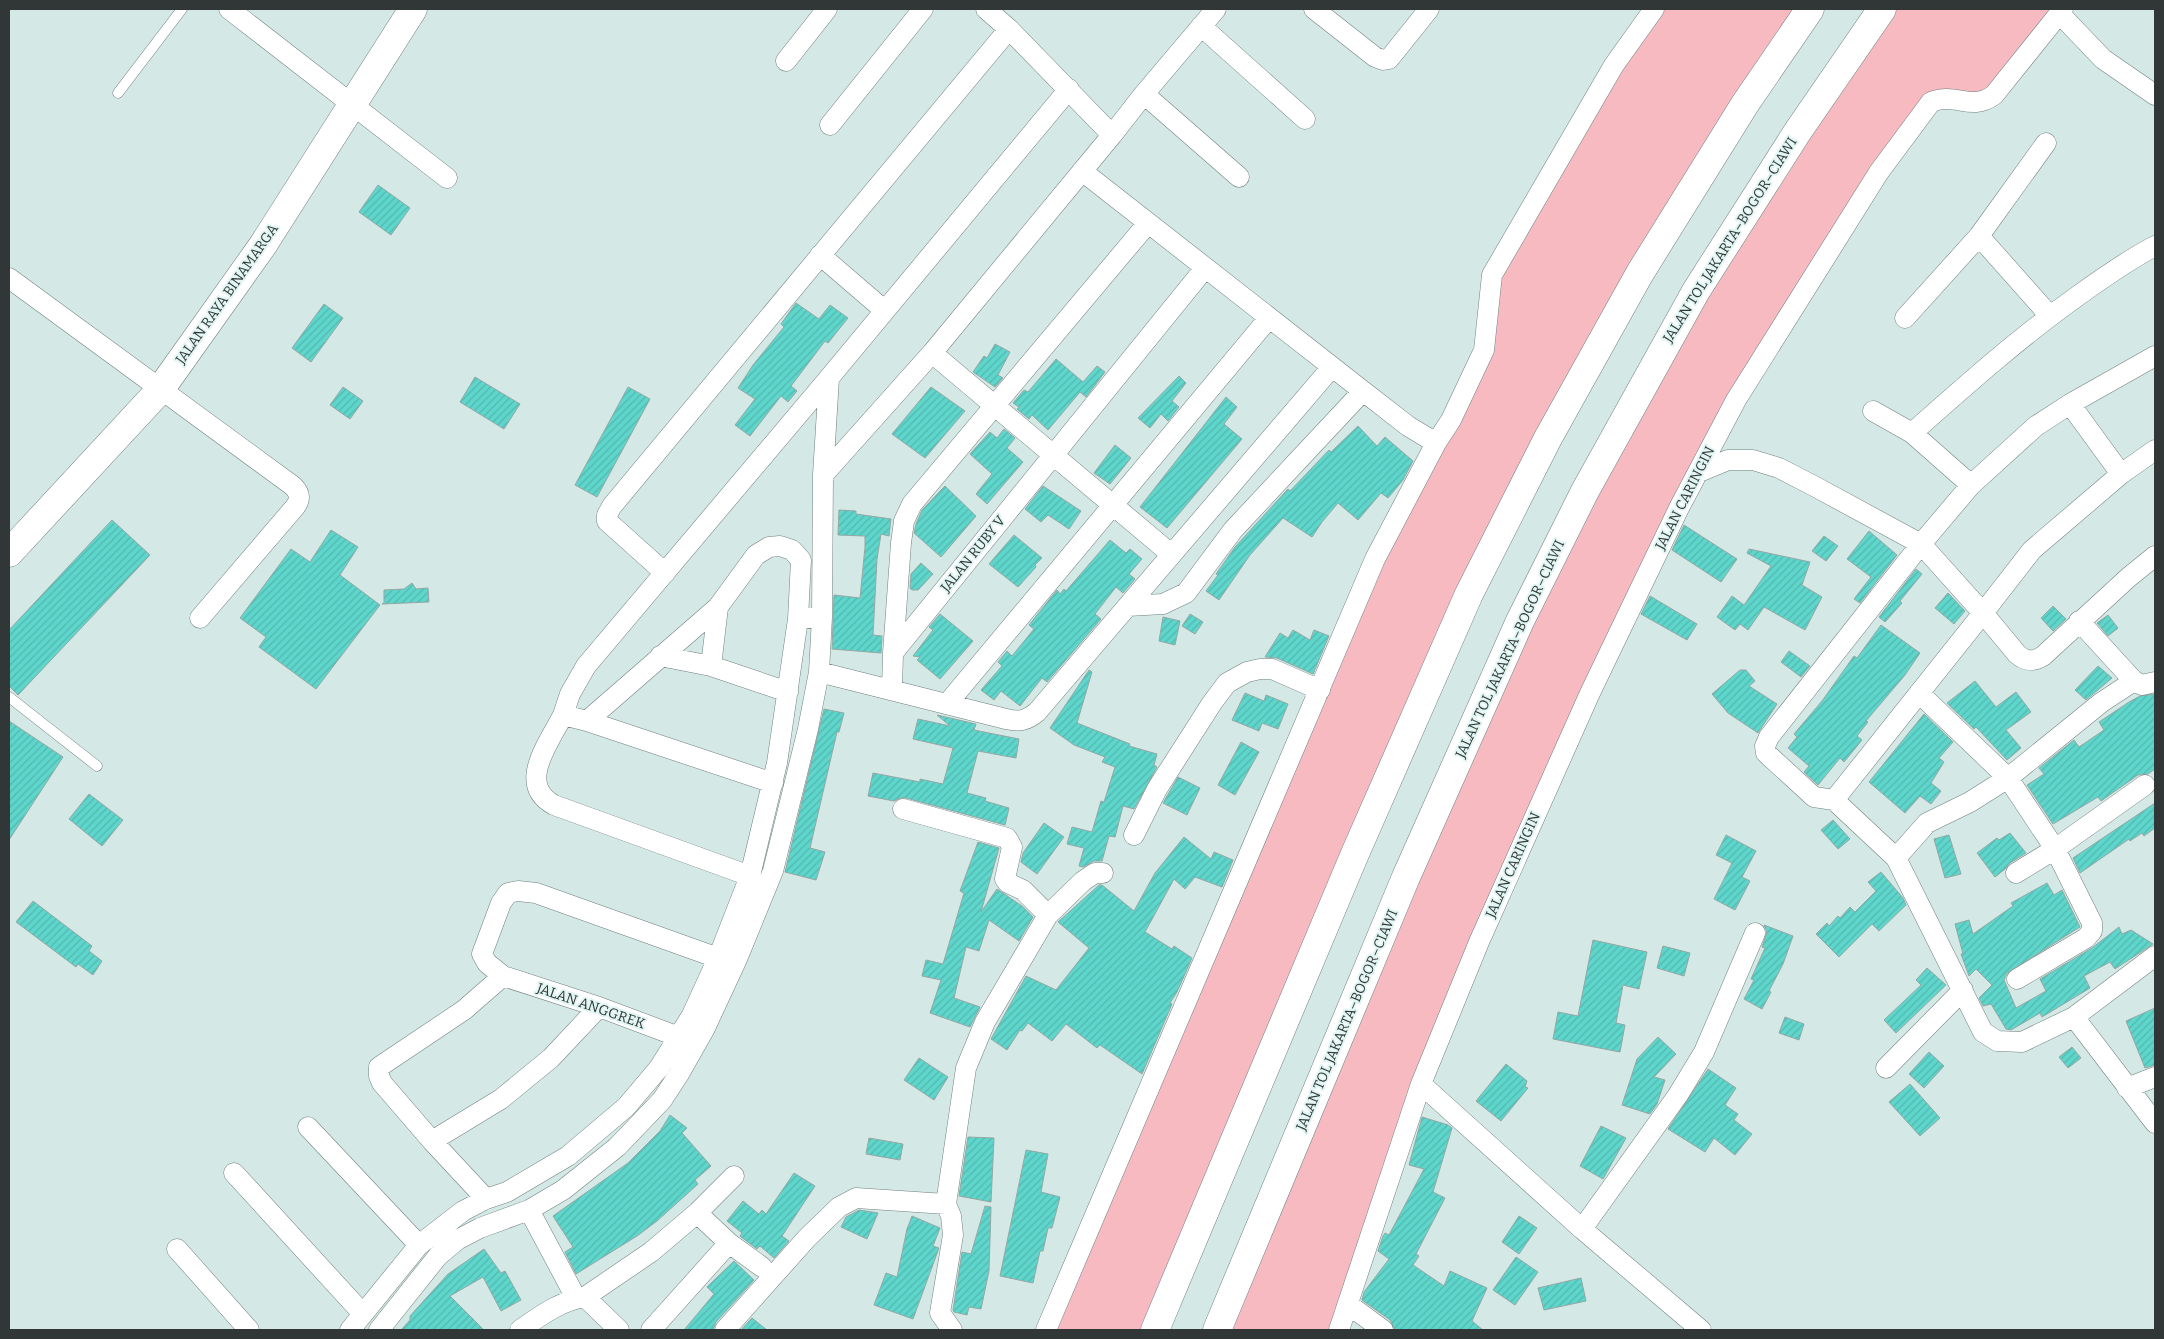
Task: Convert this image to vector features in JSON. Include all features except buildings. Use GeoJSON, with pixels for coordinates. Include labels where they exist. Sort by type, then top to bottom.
{"type":"FeatureCollection","features":[{"type":"Feature","properties":{"kind":"main road","name":"JALAN RAYA BINAMARGA"},"geometry":{"type":"LineString","coordinates":[[9,553],[160,390],[263,245],[413,9]]}},
{"type":"Feature","properties":{"kind":"main road"},"geometry":{"type":"LineString","coordinates":[[1155,1330],[1354,856],[1469,594],[1548,438],[1640,273],[1745,104],[1810,9]]}},
{"type":"Feature","properties":{"kind":"main road","name":"JALAN TOL JAKARTA–BOGOR–CIAWI"},"geometry":{"type":"LineString","coordinates":[[1217,1330],[1406,877],[1520,621],[1585,491],[1696,290],[1798,131],[1882,9]]}},
{"type":"Feature","properties":{"kind":"street"},"geometry":{"type":"LineString","coordinates":[[229,9],[447,178]]}},
{"type":"Feature","properties":{"kind":"street"},"geometry":{"type":"LineString","coordinates":[[786,61],[827,9]]}},
{"type":"Feature","properties":{"kind":"street"},"geometry":{"type":"LineString","coordinates":[[830,125],[923,9]]}},
{"type":"Feature","properties":{"kind":"street"},"geometry":{"type":"LineString","coordinates":[[986,9],[1009,29],[1112,135]]}},
{"type":"Feature","properties":{"kind":"street"},"geometry":{"type":"LineString","coordinates":[[823,475],[932,353],[1216,9]]}},
{"type":"Feature","properties":{"kind":"street"},"geometry":{"type":"LineString","coordinates":[[1314,9],[1376,57],[1383,60],[1389,59],[1429,9]]}},
{"type":"Feature","properties":{"kind":"street"},"geometry":{"type":"LineString","coordinates":[[1046,1330],[1375,559],[1436,443],[1451,420],[1484,350],[1492,275],[1614,65],[1654,9]]}},
{"type":"Feature","properties":{"kind":"street"},"geometry":{"type":"LineString","coordinates":[[2061,11],[2103,59],[2155,95]]}},
{"type":"Feature","properties":{"kind":"street","name":"JALAN CARINGIN"},"geometry":{"type":"LineString","coordinates":[[1339,1330],[1349,1305],[1421,1084],[1479,942],[1590,693],[1679,508],[1736,400],[1879,172],[1930,102],[1950,98],[1970,103],[1986,100],[1994,95],[2061,11]]}},
{"type":"Feature","properties":{"kind":"street"},"geometry":{"type":"LineString","coordinates":[[1201,26],[1306,119]]}},
{"type":"Feature","properties":{"kind":"street"},"geometry":{"type":"LineString","coordinates":[[665,573],[607,521],[607,515],[622,494],[1009,29]]}},
{"type":"Feature","properties":{"kind":"street"},"geometry":{"type":"LineString","coordinates":[[750,876],[554,805],[546,800],[535,783],[536,772],[563,715],[570,694],[586,666],[1069,89]]}},
{"type":"Feature","properties":{"kind":"street"},"geometry":{"type":"LineString","coordinates":[[1144,94],[1239,177]]}},
{"type":"Feature","properties":{"kind":"street"},"geometry":{"type":"LineString","coordinates":[[1904,318],[1979,236],[2046,143]]}},
{"type":"Feature","properties":{"kind":"street"},"geometry":{"type":"LineString","coordinates":[[1082,171],[1408,426],[1436,443]]}},
{"type":"Feature","properties":{"kind":"street"},"geometry":{"type":"LineString","coordinates":[[892,690],[893,653],[904,521],[912,504],[1148,223]]}},
{"type":"Feature","properties":{"kind":"street"},"geometry":{"type":"LineString","coordinates":[[1979,236],[2050,316]]}},
{"type":"Feature","properties":{"kind":"street"},"geometry":{"type":"LineString","coordinates":[[1912,433],[1990,363],[2050,316],[2128,259],[2155,246]]}},
{"type":"Feature","properties":{"kind":"street"},"geometry":{"type":"LineString","coordinates":[[820,256],[884,310]]}},
{"type":"Feature","properties":{"kind":"street","name":"JALAN RUBY V"},"geometry":{"type":"LineString","coordinates":[[893,653],[1205,268]]}},
{"type":"Feature","properties":{"kind":"street"},"geometry":{"type":"LineString","coordinates":[[9,278],[292,486],[299,494],[299,502],[290,514],[200,618]]}},
{"type":"Feature","properties":{"kind":"street"},"geometry":{"type":"LineString","coordinates":[[947,704],[1269,318]]}},
{"type":"Feature","properties":{"kind":"street"},"geometry":{"type":"LineString","coordinates":[[932,353],[1171,554]]}},
{"type":"Feature","properties":{"kind":"street"},"geometry":{"type":"LineString","coordinates":[[2155,356],[2070,404],[2036,426],[1971,485],[1921,544],[1769,736],[1765,746],[1766,753],[1814,797],[1834,800],[1896,858],[1983,1032],[1997,1040],[2022,1042],[2074,1017],[2155,956]]}},
{"type":"Feature","properties":{"kind":"street"},"geometry":{"type":"LineString","coordinates":[[819,672],[1006,719],[1016,721],[1028,719],[1128,606],[1332,367]]}},
{"type":"Feature","properties":{"kind":"street"},"geometry":{"type":"LineString","coordinates":[[379,1330],[438,1256],[457,1240],[480,1228],[529,1210],[563,1190],[640,1125],[662,1100],[705,1028],[737,959],[773,871],[808,729],[819,672],[822,617],[823,475],[829,378]]}},
{"type":"Feature","properties":{"kind":"street"},"geometry":{"type":"LineString","coordinates":[[1128,606],[1163,604],[1186,593],[1234,530],[1363,391]]}},
{"type":"Feature","properties":{"kind":"street"},"geometry":{"type":"LineString","coordinates":[[2070,404],[2121,474]]}},
{"type":"Feature","properties":{"kind":"street"},"geometry":{"type":"LineString","coordinates":[[1873,411],[1912,433],[1971,485]]}},
{"type":"Feature","properties":{"kind":"street"},"geometry":{"type":"LineString","coordinates":[[1834,800],[2032,550],[2121,474],[2155,450]]}},
{"type":"Feature","properties":{"kind":"street"},"geometry":{"type":"LineString","coordinates":[[1699,472],[1728,460],[1753,460],[1771,465],[1845,501],[1921,544],[2017,654],[2028,660],[2035,661],[2043,656],[2079,621],[2155,556]]}},
{"type":"Feature","properties":{"kind":"street"},"geometry":{"type":"LineString","coordinates":[[350,1330],[419,1245],[463,1211],[486,1199],[507,1192],[568,1156],[626,1107],[659,1068],[692,1015],[718,958],[750,876],[772,783],[788,692],[798,619],[801,560],[792,550],[780,546],[769,547],[756,555],[718,607],[587,721]]}},
{"type":"Feature","properties":{"kind":"street"},"geometry":{"type":"LineString","coordinates":[[711,666],[718,607]]}},
{"type":"Feature","properties":{"kind":"street"},"geometry":{"type":"LineString","coordinates":[[798,619],[822,617]]}},
{"type":"Feature","properties":{"kind":"street"},"geometry":{"type":"LineString","coordinates":[[2079,621],[2134,681],[2142,686],[2155,682]]}},
{"type":"Feature","properties":{"kind":"street"},"geometry":{"type":"LineString","coordinates":[[660,656],[711,666],[788,692]]}},
{"type":"Feature","properties":{"kind":"street"},"geometry":{"type":"LineString","coordinates":[[1134,835],[1157,788],[1212,703],[1227,684],[1247,672],[1272,669],[1320,690]]}},
{"type":"Feature","properties":{"kind":"street"},"geometry":{"type":"LineString","coordinates":[[1896,858],[1928,823],[1970,802],[2008,778],[2102,702],[2134,681]]}},
{"type":"Feature","properties":{"kind":"street"},"geometry":{"type":"LineString","coordinates":[[1919,693],[2008,778],[2056,849],[2092,923],[2092,931],[2086,938],[2017,979]]}},
{"type":"Feature","properties":{"kind":"street"},"geometry":{"type":"LineString","coordinates":[[563,715],[587,721],[772,783]]}},
{"type":"Feature","properties":{"kind":"street"},"geometry":{"type":"LineString","coordinates":[[2016,874],[2056,849],[2145,786]]}},
{"type":"Feature","properties":{"kind":"street"},"geometry":{"type":"LineString","coordinates":[[903,809],[1007,838],[1012,847],[1005,879],[1008,883],[1024,890],[1048,914]]}},
{"type":"Feature","properties":{"kind":"street"},"geometry":{"type":"LineString","coordinates":[[952,1330],[940,1313],[953,1235],[946,1204],[966,1068],[985,1022],[1048,914],[1083,881],[1095,873],[1103,873]]}},
{"type":"Feature","properties":{"kind":"street"},"geometry":{"type":"LineString","coordinates":[[486,1199],[432,1141],[378,1076],[379,1067],[464,1010],[503,976],[487,963],[482,954],[501,903],[508,893],[518,890],[536,893],[718,958]]}},
{"type":"Feature","properties":{"kind":"street"},"geometry":{"type":"LineString","coordinates":[[1582,1229],[1678,1095],[1704,1052],[1756,933]]}},
{"type":"Feature","properties":{"kind":"street","name":"JALAN ANGGREK"},"geometry":{"type":"LineString","coordinates":[[503,976],[599,1007],[679,1037]]}},
{"type":"Feature","properties":{"kind":"street"},"geometry":{"type":"LineString","coordinates":[[1886,1068],[1963,990]]}},
{"type":"Feature","properties":{"kind":"street"},"geometry":{"type":"LineString","coordinates":[[432,1141],[501,1099],[551,1058],[599,1007]]}},
{"type":"Feature","properties":{"kind":"street"},"geometry":{"type":"LineString","coordinates":[[2074,1017],[2126,1088],[2155,1123]]}},
{"type":"Feature","properties":{"kind":"street"},"geometry":{"type":"LineString","coordinates":[[2126,1088],[2155,1077]]}},
{"type":"Feature","properties":{"kind":"street"},"geometry":{"type":"LineString","coordinates":[[1421,1084],[1582,1229],[1701,1330]]}},
{"type":"Feature","properties":{"kind":"street"},"geometry":{"type":"LineString","coordinates":[[308,1127],[419,1245]]}},
{"type":"Feature","properties":{"kind":"street"},"geometry":{"type":"LineString","coordinates":[[234,1173],[363,1314]]}},
{"type":"Feature","properties":{"kind":"street"},"geometry":{"type":"LineString","coordinates":[[520,1330],[547,1311],[580,1298],[651,1252],[697,1213],[734,1176]]}},
{"type":"Feature","properties":{"kind":"street"},"geometry":{"type":"LineString","coordinates":[[726,1330],[806,1238],[839,1206],[856,1198],[946,1204]]}},
{"type":"Feature","properties":{"kind":"street"},"geometry":{"type":"LineString","coordinates":[[529,1210],[580,1298],[619,1330]]}},
{"type":"Feature","properties":{"kind":"street"},"geometry":{"type":"LineString","coordinates":[[697,1213],[729,1243],[762,1267]]}},
{"type":"Feature","properties":{"kind":"street"},"geometry":{"type":"LineString","coordinates":[[651,1330],[729,1243]]}},
{"type":"Feature","properties":{"kind":"street"},"geometry":{"type":"LineString","coordinates":[[177,1249],[249,1330]]}},
{"type":"Feature","properties":{"kind":"street"},"geometry":{"type":"LineString","coordinates":[[1349,1305],[1383,1330]]}},
{"type":"Feature","properties":{"kind":"lane"},"geometry":{"type":"LineString","coordinates":[[118,93],[182,9]]}},
{"type":"Feature","properties":{"kind":"lane"},"geometry":{"type":"LineString","coordinates":[[9,697],[97,766]]}},
{"type":"Feature","properties":{"kind":"shaded area"},"geometry":{"type":"Polygon","coordinates":[[[1654,9],[1810,9],[1552,432],[1155,1330],[1046,1330],[1320,690],[1484,350],[1492,275],[1654,9]]]}},
{"type":"Feature","properties":{"kind":"shaded area"},"geometry":{"type":"Polygon","coordinates":[[[1882,9],[2063,9],[1994,95],[1940,99],[1736,400],[1468,969],[1336,1330],[1217,1330],[1585,491],[1882,9]]]}}]}
